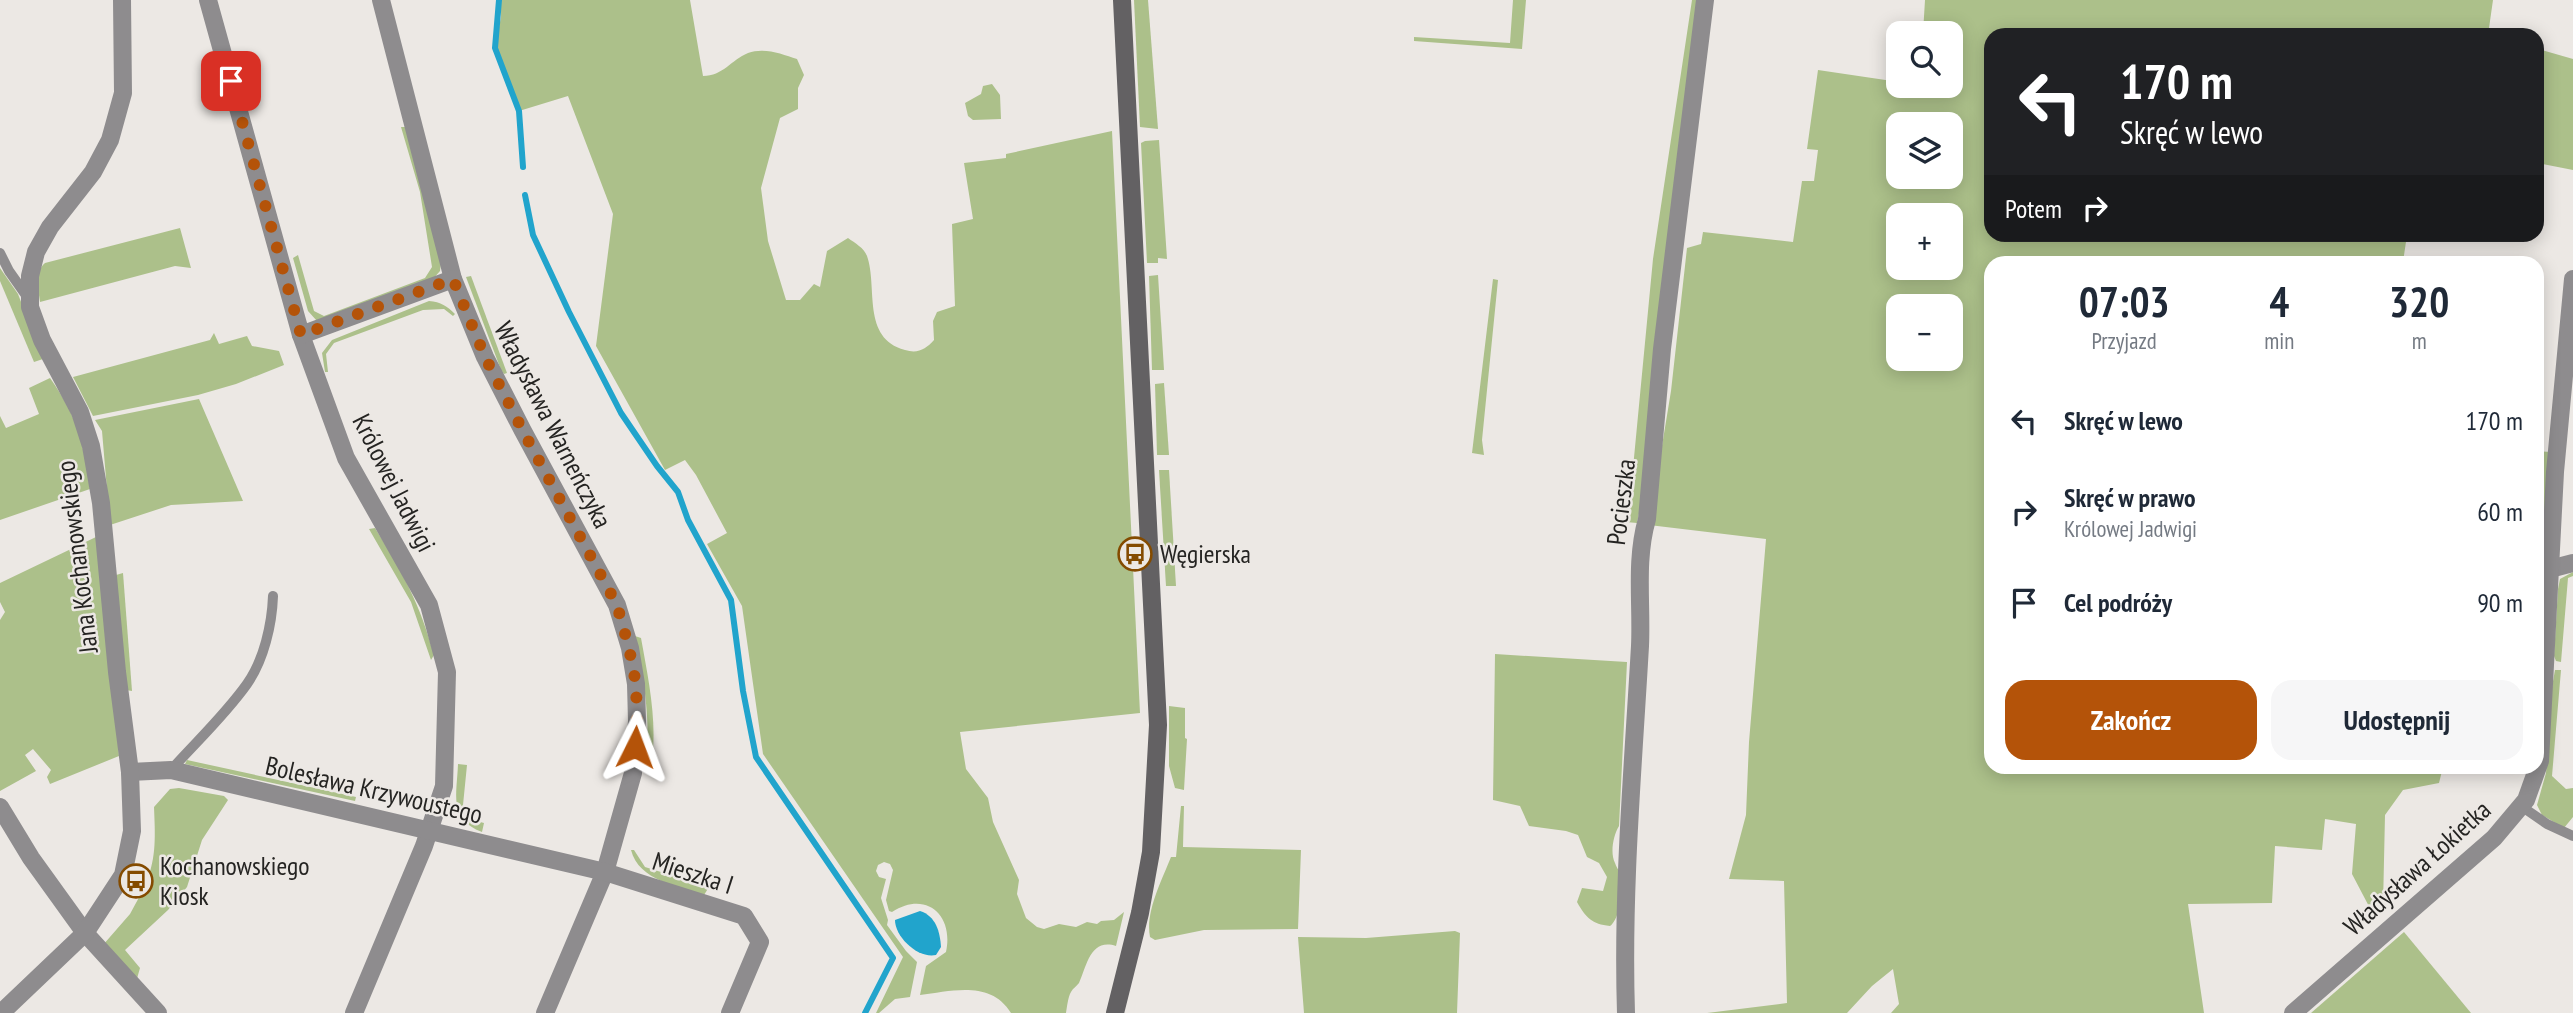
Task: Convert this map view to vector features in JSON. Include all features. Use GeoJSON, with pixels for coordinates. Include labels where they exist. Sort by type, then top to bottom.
{"type":"FeatureCollection","features":[{"type":"Feature","properties":{"kind":"main road"},"geometry":{"type":"LineString","coordinates":[[1115,1013],[1140,913],[1151,852],[1158,725],[1122,0]]}},
{"type":"Feature","properties":{"kind":"street","name":"Jana Kochanowskiego"},"geometry":{"type":"LineString","coordinates":[[1,1013],[85,933],[122,875],[132,831],[130,772],[117,672],[101,503],[91,446],[80,412],[42,340],[30,307],[30,276],[36,252],[50,227],[93,172],[110,141],[123,93],[122,0]]}},
{"type":"Feature","properties":{"kind":"street","name":"Królowej Jadwigi"},"geometry":{"type":"LineString","coordinates":[[208,0],[301,335],[346,458],[429,605],[447,671],[444,786],[430,830],[354,1013]]}},
{"type":"Feature","properties":{"kind":"street","name":"Władysława Warneńczyka"},"geometry":{"type":"LineString","coordinates":[[381,0],[453,279],[485,357],[617,605],[636,684],[637,721],[633,773],[605,872],[545,1013]]}},
{"type":"Feature","properties":{"kind":"street","name":"Pocieszka"},"geometry":{"type":"LineString","coordinates":[[1626,1013],[1624,948],[1641,690],[1640,543],[1647,519],[1662,349],[1705,0]]}},
{"type":"Feature","properties":{"kind":"street"},"geometry":{"type":"LineString","coordinates":[[301,335],[453,279]]}},
{"type":"Feature","properties":{"kind":"street","name":"Władysława Łokietka"},"geometry":{"type":"LineString","coordinates":[[2544,684],[2555,472],[2573,279]]}},
{"type":"Feature","properties":{"kind":"street"},"geometry":{"type":"LineString","coordinates":[[2550,569],[2573,563]]}},
{"type":"Feature","properties":{"kind":"street","name":"Bolesława Krzywoustego"},"geometry":{"type":"LineString","coordinates":[[130,772],[171,770],[605,872]]}},
{"type":"Feature","properties":{"kind":"street","name":"Władysława Łokietka"},"geometry":{"type":"LineString","coordinates":[[2293,1013],[2494,838],[2526,800],[2535,774]]}},
{"type":"Feature","properties":{"kind":"street"},"geometry":{"type":"LineString","coordinates":[[0,807],[31,858],[85,933],[158,1013]]}},
{"type":"Feature","properties":{"kind":"street","name":"Mieszka I"},"geometry":{"type":"LineString","coordinates":[[605,872],[744,916],[760,942],[730,1013]]}},
{"type":"Feature","properties":{"kind":"lane"},"geometry":{"type":"LineString","coordinates":[[0,253],[30,300]]}},
{"type":"Feature","properties":{"kind":"lane"},"geometry":{"type":"LineString","coordinates":[[171,770],[248,683],[259,660],[272,619],[273,596]]}},
{"type":"Feature","properties":{"kind":"lane"},"geometry":{"type":"LineString","coordinates":[[2521,806],[2547,824],[2573,836]]}},
{"type":"Feature","properties":{"kind":"green space"},"geometry":{"type":"Polygon","coordinates":[[[501,0],[690,0],[703,76],[722,71],[742,56],[754,51],[773,52],[797,59],[804,75],[798,88],[798,109],[780,118],[761,188],[768,241],[786,300],[800,300],[814,284],[820,287],[827,251],[848,238],[862,248],[867,256],[874,310],[882,335],[891,344],[905,350],[921,350],[931,343],[934,340],[933,321],[937,312],[955,306],[952,224],[973,219],[964,163],[1006,158],[1006,154],[1112,131],[1140,713],[960,732],[966,769],[988,798],[993,822],[1019,880],[1017,894],[1026,918],[1044,929],[1059,924],[1076,927],[1087,922],[1097,924],[1114,920],[1124,912],[1116,946],[1100,946],[1091,955],[1079,983],[1070,994],[1066,1013],[1011,1013],[993,996],[970,990],[920,995],[926,966],[946,952],[946,927],[935,910],[926,905],[916,904],[889,911],[886,900],[893,870],[890,864],[884,862],[878,865],[876,871],[879,877],[886,879],[881,898],[887,925],[917,962],[910,997],[895,999],[876,1013],[903,957],[763,754],[742,606],[707,544],[727,533],[685,460],[665,470],[596,346],[613,214],[568,96],[519,111],[495,48],[501,17],[501,0]]]}},
{"type":"Feature","properties":{"kind":"green space"},"geometry":{"type":"Polygon","coordinates":[[[1134,0],[1148,0],[1158,129],[1140,127],[1134,0]]]}},
{"type":"Feature","properties":{"kind":"green space"},"geometry":{"type":"Polygon","coordinates":[[[1513,0],[1526,0],[1522,49],[1414,41],[1414,37],[1510,43],[1513,0]]]}},
{"type":"Feature","properties":{"kind":"green space"},"geometry":{"type":"Polygon","coordinates":[[[1692,0],[1702,0],[1648,469],[1637,523],[1626,522],[1653,259],[1692,0]]]}},
{"type":"Feature","properties":{"kind":"green space"},"geometry":{"type":"Polygon","coordinates":[[[1925,0],[2493,0],[2489,28],[1984,28],[1984,242],[2406,242],[2404,256],[1984,256],[1984,774],[2441,774],[2439,783],[2403,790],[2385,815],[2383,906],[2373,914],[2352,874],[2356,824],[2325,819],[2322,850],[2275,846],[2272,903],[2188,904],[2204,1013],[1891,1013],[1899,1004],[1893,969],[1872,986],[1847,1013],[1707,1013],[1787,1003],[1784,881],[1729,879],[1746,815],[1749,742],[1766,539],[1649,525],[1671,391],[1687,248],[1701,244],[1703,232],[1793,242],[1802,181],[1814,181],[1818,150],[1807,149],[1818,70],[1886,80],[1886,98],[1963,98],[1963,21],[1924,21],[1925,0]]]}},
{"type":"Feature","properties":{"kind":"green space"},"geometry":{"type":"Polygon","coordinates":[[[2544,51],[2573,59],[2573,170],[2544,164],[2544,51]]]}},
{"type":"Feature","properties":{"kind":"green space"},"geometry":{"type":"Polygon","coordinates":[[[992,84],[1000,95],[1001,119],[973,120],[968,116],[965,103],[981,94],[983,86],[992,84]]]}},
{"type":"Feature","properties":{"kind":"green space"},"geometry":{"type":"Polygon","coordinates":[[[401,127],[405,127],[442,256],[440,271],[432,280],[317,321],[308,311],[293,258],[298,255],[314,311],[324,316],[425,278],[432,267],[420,192],[401,127]]]}},
{"type":"Feature","properties":{"kind":"green space"},"geometry":{"type":"Polygon","coordinates":[[[1159,140],[1167,259],[1158,258],[1158,263],[1147,263],[1141,143],[1159,140]]]}},
{"type":"Feature","properties":{"kind":"green space"},"geometry":{"type":"Polygon","coordinates":[[[180,228],[191,268],[175,266],[40,302],[38,275],[45,263],[180,228]]]}},
{"type":"Feature","properties":{"kind":"green space"},"geometry":{"type":"Polygon","coordinates":[[[0,268],[18,294],[43,359],[34,362],[0,281],[0,268]]]}},
{"type":"Feature","properties":{"kind":"green space"},"geometry":{"type":"Polygon","coordinates":[[[1158,275],[1164,370],[1152,370],[1149,276],[1158,275]]]}},
{"type":"Feature","properties":{"kind":"green space"},"geometry":{"type":"Polygon","coordinates":[[[471,276],[507,373],[504,374],[501,370],[466,277],[471,276]]]}},
{"type":"Feature","properties":{"kind":"green space"},"geometry":{"type":"Polygon","coordinates":[[[1493,279],[1498,280],[1482,440],[1484,455],[1472,453],[1493,279]]]}},
{"type":"Feature","properties":{"kind":"green space"},"geometry":{"type":"Polygon","coordinates":[[[429,301],[444,305],[455,314],[453,316],[444,309],[423,310],[334,343],[326,354],[328,372],[325,372],[322,353],[332,340],[429,301]]]}},
{"type":"Feature","properties":{"kind":"green space"},"geometry":{"type":"Polygon","coordinates":[[[214,333],[219,344],[247,336],[252,346],[279,351],[284,365],[236,384],[198,395],[93,416],[73,377],[210,340],[214,333]]]}},
{"type":"Feature","properties":{"kind":"green space"},"geometry":{"type":"Polygon","coordinates":[[[50,378],[67,405],[78,430],[90,489],[0,520],[0,416],[6,428],[39,414],[29,388],[50,378]]]}},
{"type":"Feature","properties":{"kind":"green space"},"geometry":{"type":"Polygon","coordinates":[[[1164,383],[1169,455],[1157,455],[1155,384],[1164,383]]]}},
{"type":"Feature","properties":{"kind":"green space"},"geometry":{"type":"Polygon","coordinates":[[[199,399],[243,501],[171,505],[110,525],[102,431],[95,420],[199,399]]]}},
{"type":"Feature","properties":{"kind":"green space"},"geometry":{"type":"Polygon","coordinates":[[[2544,452],[2550,452],[2544,534],[2544,452]]]}},
{"type":"Feature","properties":{"kind":"green space"},"geometry":{"type":"Polygon","coordinates":[[[1159,470],[1169,470],[1176,586],[1166,586],[1159,470]]]}},
{"type":"Feature","properties":{"kind":"green space"},"geometry":{"type":"Polygon","coordinates":[[[375,528],[417,604],[434,655],[431,660],[411,602],[369,529],[375,528]]]}},
{"type":"Feature","properties":{"kind":"green space"},"geometry":{"type":"Polygon","coordinates":[[[96,537],[112,666],[119,756],[50,784],[47,777],[51,770],[33,749],[25,755],[36,771],[0,791],[0,620],[5,612],[0,602],[0,583],[96,537]]]}},
{"type":"Feature","properties":{"kind":"green space"},"geometry":{"type":"Polygon","coordinates":[[[2573,572],[2573,576],[2568,578],[2561,662],[2556,661],[2554,656],[2558,589],[2560,579],[2573,572]]]}},
{"type":"Feature","properties":{"kind":"green space"},"geometry":{"type":"Polygon","coordinates":[[[123,573],[132,691],[126,690],[116,575],[123,573]]]}},
{"type":"Feature","properties":{"kind":"green space"},"geometry":{"type":"Polygon","coordinates":[[[635,636],[641,638],[652,705],[654,739],[650,773],[646,771],[646,704],[635,636]]]}},
{"type":"Feature","properties":{"kind":"green space"},"geometry":{"type":"Polygon","coordinates":[[[1495,654],[1627,662],[1619,826],[1612,850],[1620,873],[1621,893],[1617,916],[1610,926],[1590,919],[1577,902],[1582,888],[1603,891],[1607,877],[1599,863],[1587,857],[1578,835],[1529,826],[1520,806],[1493,800],[1495,654]]]}},
{"type":"Feature","properties":{"kind":"green space"},"geometry":{"type":"Polygon","coordinates":[[[2555,670],[2561,670],[2552,776],[2566,789],[2573,788],[2573,817],[2564,828],[2542,815],[2537,805],[2546,773],[2555,670]]]}},
{"type":"Feature","properties":{"kind":"green space"},"geometry":{"type":"Polygon","coordinates":[[[1169,706],[1185,708],[1187,739],[1184,790],[1175,788],[1169,766],[1169,706]]]}},
{"type":"Feature","properties":{"kind":"green space"},"geometry":{"type":"Polygon","coordinates":[[[187,760],[356,797],[355,801],[185,764],[187,760]]]}},
{"type":"Feature","properties":{"kind":"green space"},"geometry":{"type":"Polygon","coordinates":[[[458,764],[467,765],[463,805],[469,819],[484,823],[482,832],[471,827],[459,813],[456,795],[458,764]]]}},
{"type":"Feature","properties":{"kind":"green space"},"geometry":{"type":"Polygon","coordinates":[[[179,788],[224,796],[228,800],[202,840],[187,887],[168,910],[125,950],[140,968],[136,982],[103,945],[130,914],[143,890],[147,892],[151,885],[146,882],[154,855],[154,807],[170,789],[179,788]]]}},
{"type":"Feature","properties":{"kind":"green space"},"geometry":{"type":"Polygon","coordinates":[[[1181,806],[1184,806],[1183,847],[1301,850],[1298,929],[1204,930],[1155,940],[1150,937],[1150,917],[1155,896],[1171,857],[1176,857],[1181,806]]]}},
{"type":"Feature","properties":{"kind":"green space"},"geometry":{"type":"Polygon","coordinates":[[[631,850],[634,850],[645,867],[709,887],[704,895],[661,881],[642,869],[631,850]]]}},
{"type":"Feature","properties":{"kind":"green space"},"geometry":{"type":"Polygon","coordinates":[[[1455,931],[1460,933],[1457,1013],[1304,1013],[1298,937],[1366,938],[1455,931]]]}},
{"type":"Feature","properties":{"kind":"green space"},"geometry":{"type":"Polygon","coordinates":[[[2404,932],[2471,1013],[2311,1013],[2404,932]]]}},
{"type":"Feature","properties":{"kind":"water"},"geometry":{"type":"Polygon","coordinates":[[[920,911],[930,917],[938,930],[941,947],[936,955],[922,954],[915,950],[903,940],[896,927],[895,920],[920,911]]]}},
{"type":"Feature","properties":{"kind":"waterway"},"geometry":{"type":"LineString","coordinates":[[499,0],[495,48],[519,111],[523,167]]}},
{"type":"Feature","properties":{"kind":"waterway"},"geometry":{"type":"LineString","coordinates":[[525,195],[533,235],[569,312],[621,413],[678,492],[688,520],[731,600],[743,691],[756,757],[893,958],[865,1013]]}},
{"type":"Feature","properties":{"kind":"place","name":"Węgierska"},"geometry":{"type":"Point","coordinates":[1135,554]}},
{"type":"Feature","properties":{"kind":"place","name":"Kochanowskiego Kiosk"},"geometry":{"type":"Point","coordinates":[136,881]}},
{"type":"Feature","properties":{"kind":"route"},"geometry":{"type":"LineString","coordinates":[[231,81],[301,335],[453,279],[485,357],[617,605],[636,684],[635,747]]}}]}
